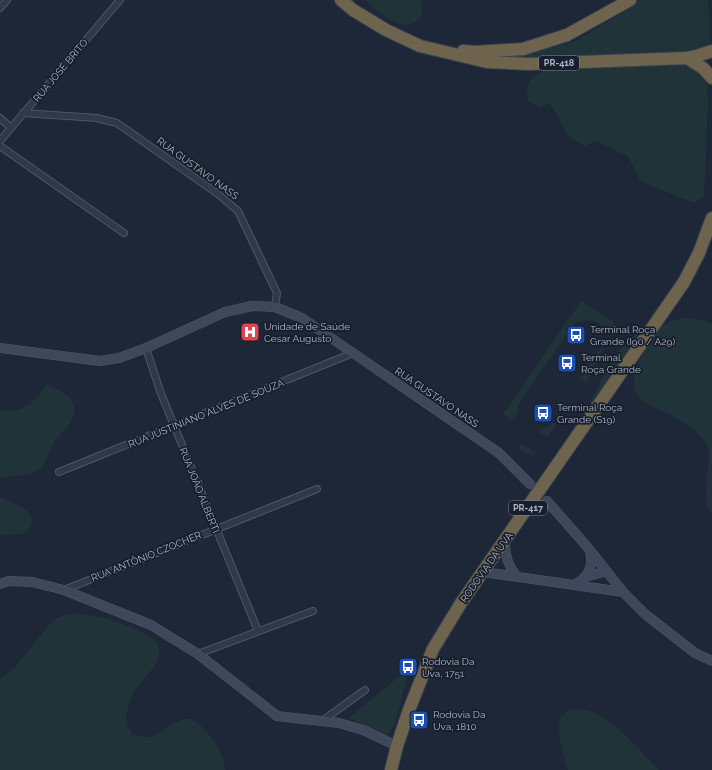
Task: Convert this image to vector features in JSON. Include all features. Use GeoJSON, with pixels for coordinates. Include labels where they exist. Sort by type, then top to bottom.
{"type":"FeatureCollection","features":[{"type":"Feature","properties":{"kind":"highway","name":"PR-418"},"geometry":{"type":"LineString","coordinates":[[341,0],[353,10],[386,30],[420,46],[486,62],[529,64],[687,58],[712,50]]}},
{"type":"Feature","properties":{"kind":"highway","name":"PR-418"},"geometry":{"type":"LineString","coordinates":[[432,49],[476,52],[523,48],[567,35],[630,0]]}},
{"type":"Feature","properties":{"kind":"highway"},"geometry":{"type":"LineString","coordinates":[[687,58],[703,68],[712,78]]}},
{"type":"Feature","properties":{"kind":"highway","name":"RODOVIA DA UVA"},"geometry":{"type":"LineString","coordinates":[[391,770],[409,710],[433,649],[461,603],[684,282],[699,253],[712,219]]}},
{"type":"Feature","properties":{"kind":"main road"},"geometry":{"type":"LineString","coordinates":[[0,348],[100,361],[119,358],[146,348],[225,312],[252,306],[275,307]]}},
{"type":"Feature","properties":{"kind":"main road","name":"RUA GUSTAVO NASS"},"geometry":{"type":"LineString","coordinates":[[275,307],[302,318],[499,453],[530,484]]}},
{"type":"Feature","properties":{"kind":"main road"},"geometry":{"type":"LineString","coordinates":[[547,501],[590,550],[623,592],[645,614],[695,653],[712,662]]}},
{"type":"Feature","properties":{"kind":"main road"},"geometry":{"type":"LineString","coordinates":[[505,540],[507,560],[509,566],[517,577]]}},
{"type":"Feature","properties":{"kind":"main road"},"geometry":{"type":"LineString","coordinates":[[573,585],[585,577],[589,571],[592,564],[590,550]]}},
{"type":"Feature","properties":{"kind":"main road"},"geometry":{"type":"LineString","coordinates":[[585,577],[607,571]]}},
{"type":"Feature","properties":{"kind":"main road"},"geometry":{"type":"LineString","coordinates":[[593,587],[607,571]]}},
{"type":"Feature","properties":{"kind":"main road"},"geometry":{"type":"LineString","coordinates":[[483,572],[623,592]]}},
{"type":"Feature","properties":{"kind":"main road"},"geometry":{"type":"LineString","coordinates":[[0,584],[9,581],[32,582],[64,590],[150,625],[198,654],[278,716],[339,723],[363,730],[397,746]]}},
{"type":"Feature","properties":{"kind":"street"},"geometry":{"type":"LineString","coordinates":[[0,8],[7,0]]}},
{"type":"Feature","properties":{"kind":"street","name":"RUA JOSÉ BRITO"},"geometry":{"type":"LineString","coordinates":[[0,141],[120,0]]}},
{"type":"Feature","properties":{"kind":"street","name":"RUA GUSTAVO NASS"},"geometry":{"type":"LineString","coordinates":[[23,114],[97,118],[117,123],[218,194],[238,211],[277,293],[275,307]]}},
{"type":"Feature","properties":{"kind":"street"},"geometry":{"type":"LineString","coordinates":[[0,118],[11,128]]}},
{"type":"Feature","properties":{"kind":"street"},"geometry":{"type":"LineString","coordinates":[[0,146],[124,233]]}},
{"type":"Feature","properties":{"kind":"street","name":"RUA JOÃO ALBERTI"},"geometry":{"type":"LineString","coordinates":[[146,348],[175,426],[258,631]]}},
{"type":"Feature","properties":{"kind":"street","name":"RUA JUSTINIANO ALVES DE SOUZA"},"geometry":{"type":"LineString","coordinates":[[59,472],[353,353]]}},
{"type":"Feature","properties":{"kind":"street","name":"RUA ANTÔNIO CZOCHER"},"geometry":{"type":"LineString","coordinates":[[64,590],[216,528],[317,489]]}},
{"type":"Feature","properties":{"kind":"street"},"geometry":{"type":"LineString","coordinates":[[198,654],[313,611]]}},
{"type":"Feature","properties":{"kind":"street"},"geometry":{"type":"LineString","coordinates":[[322,721],[365,690]]}},
{"type":"Feature","properties":{"kind":"green space"},"geometry":{"type":"Polygon","coordinates":[[[365,0],[421,0],[422,12],[416,22],[410,25],[403,24],[395,22],[381,14],[365,0]]]}},
{"type":"Feature","properties":{"kind":"green space"},"geometry":{"type":"Polygon","coordinates":[[[639,0],[708,0],[711,49],[691,53],[538,60],[519,56],[576,41],[631,7],[639,0]]]}},
{"type":"Feature","properties":{"kind":"green space"},"geometry":{"type":"Polygon","coordinates":[[[686,64],[699,70],[707,85],[708,102],[704,197],[694,203],[640,181],[628,156],[596,141],[585,146],[568,136],[550,103],[541,108],[528,101],[527,89],[529,81],[545,70],[686,64]]]}},
{"type":"Feature","properties":{"kind":"green space"},"geometry":{"type":"Polygon","coordinates":[[[581,301],[617,325],[613,331],[589,320],[580,321],[574,324],[518,405],[517,413],[512,420],[503,414],[581,301]]]}},
{"type":"Feature","properties":{"kind":"green space"},"geometry":{"type":"Polygon","coordinates":[[[678,319],[698,319],[712,323],[712,513],[708,508],[706,501],[709,454],[708,446],[697,433],[688,426],[669,414],[645,402],[636,393],[634,387],[634,377],[637,366],[653,335],[661,326],[678,319]]]}},
{"type":"Feature","properties":{"kind":"green space"},"geometry":{"type":"Polygon","coordinates":[[[648,321],[587,410],[612,358],[648,321]]]}},
{"type":"Feature","properties":{"kind":"green space"},"geometry":{"type":"Polygon","coordinates":[[[603,345],[604,346],[586,383],[579,378],[603,345]]]}},
{"type":"Feature","properties":{"kind":"green space"},"geometry":{"type":"Polygon","coordinates":[[[47,385],[61,391],[71,399],[75,410],[69,425],[56,439],[46,461],[40,469],[33,473],[0,478],[0,410],[9,411],[22,409],[32,402],[47,385]]]}},
{"type":"Feature","properties":{"kind":"green space"},"geometry":{"type":"Polygon","coordinates":[[[553,422],[556,425],[547,437],[540,432],[540,429],[548,427],[553,422]]]}},
{"type":"Feature","properties":{"kind":"green space"},"geometry":{"type":"Polygon","coordinates":[[[523,444],[536,453],[533,455],[524,453],[520,450],[520,445],[523,444]]]}},
{"type":"Feature","properties":{"kind":"green space"},"geometry":{"type":"Polygon","coordinates":[[[0,497],[19,505],[27,511],[32,519],[30,529],[23,534],[0,535],[0,497]]]}},
{"type":"Feature","properties":{"kind":"green space"},"geometry":{"type":"Polygon","coordinates":[[[68,614],[106,618],[136,629],[152,638],[158,645],[158,659],[154,667],[137,687],[131,699],[126,715],[128,728],[133,735],[149,737],[183,719],[193,720],[204,729],[216,744],[221,752],[225,770],[0,770],[0,679],[15,667],[56,618],[68,614]]]}},
{"type":"Feature","properties":{"kind":"green space"},"geometry":{"type":"Polygon","coordinates":[[[409,668],[395,724],[387,736],[349,718],[409,668]]]}},
{"type":"Feature","properties":{"kind":"green space"},"geometry":{"type":"Polygon","coordinates":[[[571,709],[587,710],[606,719],[626,736],[659,770],[568,770],[561,744],[559,722],[561,717],[571,709]]]}},
{"type":"Feature","properties":{"kind":"place","name":"Unidade de Saúde Cesar Augusto"},"geometry":{"type":"Point","coordinates":[250,332]}},
{"type":"Feature","properties":{"kind":"place","name":"Terminal Roça Grande (I90 / A29)"},"geometry":{"type":"Point","coordinates":[576,335]}},
{"type":"Feature","properties":{"kind":"place","name":"Terminal Roça Grande"},"geometry":{"type":"Point","coordinates":[567,363]}},
{"type":"Feature","properties":{"kind":"place","name":"Terminal Roça Grande (S19)"},"geometry":{"type":"Point","coordinates":[543,413]}},
{"type":"Feature","properties":{"kind":"place","name":"Rodovia Da Uva, 1751"},"geometry":{"type":"Point","coordinates":[408,667]}},
{"type":"Feature","properties":{"kind":"place","name":"Rodovia Da Uva, 1810"},"geometry":{"type":"Point","coordinates":[419,720]}}]}
